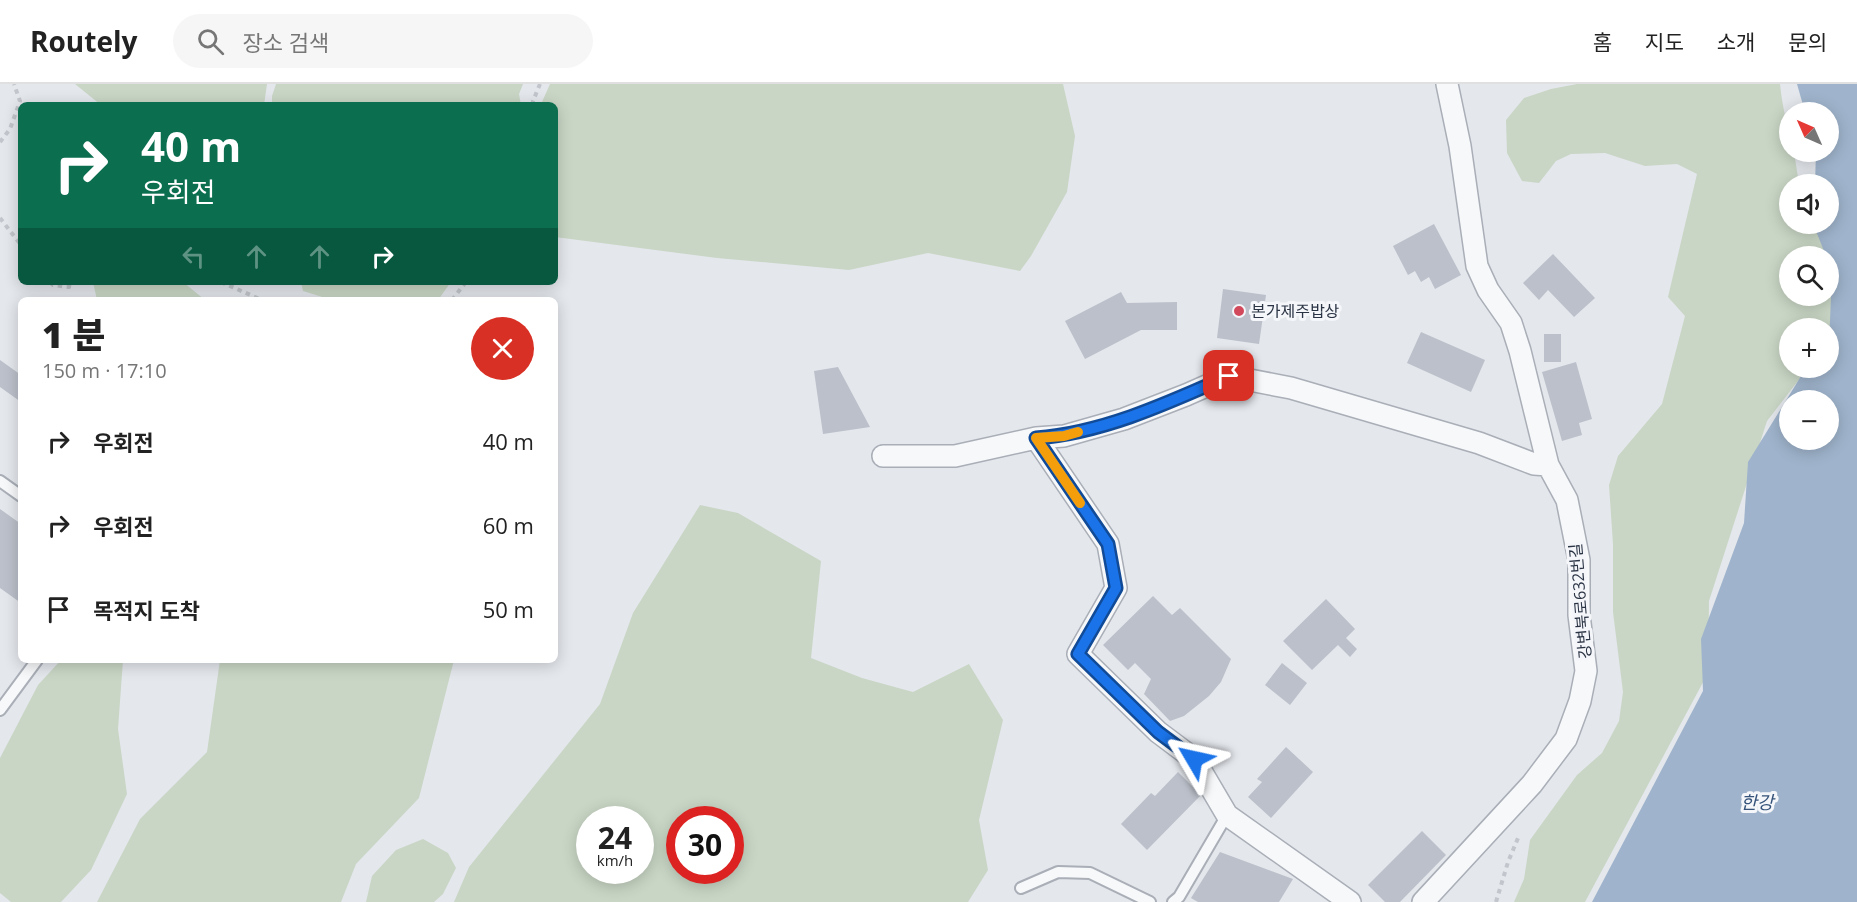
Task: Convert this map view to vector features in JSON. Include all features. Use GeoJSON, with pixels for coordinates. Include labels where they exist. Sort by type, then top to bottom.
{"type":"FeatureCollection","features":[{"type":"Feature","properties":{"kind":"street","name":"강변북로632번길"},"geometry":{"type":"LineString","coordinates":[[1422,902],[1532,784],[1566,739],[1580,701],[1586,671],[1579,615],[1579,560],[1567,500],[1548,465],[1511,322],[1488,290],[1477,266],[1460,146],[1448,84]]}},
{"type":"Feature","properties":{"kind":"street"},"geometry":{"type":"LineString","coordinates":[[883,456],[955,456],[1036,438],[1064,436],[1124,418],[1229,376],[1291,388],[1479,443],[1534,464],[1548,465]]}},
{"type":"Feature","properties":{"kind":"street"},"geometry":{"type":"LineString","coordinates":[[1036,438],[1108,544],[1116,588],[1078,654],[1158,732],[1194,759],[1227,815],[1350,902]]}},
{"type":"Feature","properties":{"kind":"lane"},"geometry":{"type":"LineString","coordinates":[[0,481],[18,494]]}},
{"type":"Feature","properties":{"kind":"lane"},"geometry":{"type":"LineString","coordinates":[[0,710],[35,663]]}},
{"type":"Feature","properties":{"kind":"lane"},"geometry":{"type":"LineString","coordinates":[[1173,902],[1179,897],[1227,815]]}},
{"type":"Feature","properties":{"kind":"lane"},"geometry":{"type":"LineString","coordinates":[[1021,888],[1058,872],[1090,873],[1150,902]]}},
{"type":"Feature","properties":{"kind":"path"},"geometry":{"type":"LineString","coordinates":[[14,84],[20,102]]}},
{"type":"Feature","properties":{"kind":"path"},"geometry":{"type":"LineString","coordinates":[[533,102],[540,84]]}},
{"type":"Feature","properties":{"kind":"path"},"geometry":{"type":"LineString","coordinates":[[0,142],[10,129],[18,107]]}},
{"type":"Feature","properties":{"kind":"path"},"geometry":{"type":"LineString","coordinates":[[0,218],[18,241]]}},
{"type":"Feature","properties":{"kind":"path"},"geometry":{"type":"LineString","coordinates":[[53,285],[69,287],[69,285]]}},
{"type":"Feature","properties":{"kind":"path"},"geometry":{"type":"LineString","coordinates":[[228,285],[255,297]]}},
{"type":"Feature","properties":{"kind":"path"},"geometry":{"type":"LineString","coordinates":[[454,297],[464,285]]}},
{"type":"Feature","properties":{"kind":"path"},"geometry":{"type":"LineString","coordinates":[[1496,902],[1502,880]]}},
{"type":"Feature","properties":{"kind":"green space"},"geometry":{"type":"Polygon","coordinates":[[[75,84],[267,84],[264,102],[97,102],[75,84]]]}},
{"type":"Feature","properties":{"kind":"green space"},"geometry":{"type":"Polygon","coordinates":[[[276,84],[523,84],[519,94],[520,102],[272,102],[276,84]]]}},
{"type":"Feature","properties":{"kind":"green space"},"geometry":{"type":"Polygon","coordinates":[[[550,84],[1063,84],[1075,136],[1067,192],[1020,271],[928,253],[849,270],[717,258],[558,237],[558,102],[542,102],[550,84]]]}},
{"type":"Feature","properties":{"kind":"green space"},"geometry":{"type":"Polygon","coordinates":[[[1577,84],[1780,84],[1782,102],[1779,102],[1779,162],[1796,162],[1797,174],[1779,174],[1779,234],[1836,234],[1845,242],[1839,279],[1839,246],[1779,246],[1779,306],[1835,306],[1833,318],[1779,318],[1779,378],[1800,378],[1791,390],[1779,390],[1779,405],[1767,421],[1709,601],[1708,673],[1585,902],[1514,902],[1524,879],[1530,840],[1577,775],[1602,753],[1619,721],[1623,692],[1613,612],[1613,544],[1609,485],[1618,456],[1662,404],[1685,316],[1668,297],[1697,174],[1677,164],[1645,166],[1605,153],[1571,154],[1556,161],[1539,183],[1522,181],[1507,153],[1506,120],[1524,98],[1551,89],[1577,84]]]}},
{"type":"Feature","properties":{"kind":"green space"},"geometry":{"type":"Polygon","coordinates":[[[94,285],[187,285],[201,297],[96,297],[94,285]]]}},
{"type":"Feature","properties":{"kind":"green space"},"geometry":{"type":"Polygon","coordinates":[[[302,285],[449,285],[440,297],[322,297],[303,291],[302,285]]]}},
{"type":"Feature","properties":{"kind":"green space"},"geometry":{"type":"Polygon","coordinates":[[[700,505],[738,513],[821,561],[811,658],[862,678],[913,692],[969,664],[1003,720],[979,820],[988,870],[968,902],[454,902],[469,867],[600,704],[633,613],[700,505]]]}},
{"type":"Feature","properties":{"kind":"green space"},"geometry":{"type":"Polygon","coordinates":[[[58,663],[123,663],[118,729],[127,794],[91,870],[61,902],[11,902],[0,893],[0,758],[38,685],[58,663]]]}},
{"type":"Feature","properties":{"kind":"green space"},"geometry":{"type":"Polygon","coordinates":[[[220,663],[453,663],[419,798],[356,864],[341,902],[97,902],[140,819],[207,752],[220,663]]]}},
{"type":"Feature","properties":{"kind":"green space"},"geometry":{"type":"Polygon","coordinates":[[[423,839],[448,853],[456,868],[443,894],[434,902],[366,902],[372,876],[396,850],[423,839]]]}},
{"type":"Feature","properties":{"kind":"water","name":"한강"},"geometry":{"type":"Polygon","coordinates":[[[1797,84],[1857,84],[1857,902],[1592,902],[1703,691],[1701,639],[1744,523],[1748,462],[1779,412],[1779,450],[1839,450],[1839,390],[1792,390],[1800,378],[1839,378],[1839,318],[1830,318],[1831,306],[1839,306],[1839,246],[1822,246],[1817,234],[1839,234],[1839,174],[1815,174],[1816,162],[1839,162],[1839,102],[1802,102],[1797,84]]]}},
{"type":"Feature","properties":{"kind":"building"},"geometry":{"type":"Polygon","coordinates":[[[1434,224],[1461,275],[1435,289],[1429,277],[1421,282],[1415,271],[1408,275],[1393,246],[1434,224]]]}},
{"type":"Feature","properties":{"kind":"building"},"geometry":{"type":"Polygon","coordinates":[[[1553,254],[1595,298],[1574,317],[1548,290],[1539,300],[1523,283],[1553,254]]]}},
{"type":"Feature","properties":{"kind":"building"},"geometry":{"type":"Polygon","coordinates":[[[1223,289],[1266,295],[1259,344],[1217,338],[1223,289]]]}},
{"type":"Feature","properties":{"kind":"building"},"geometry":{"type":"Polygon","coordinates":[[[1121,292],[1127,303],[1177,302],[1177,330],[1141,330],[1085,359],[1065,321],[1121,292]]]}},
{"type":"Feature","properties":{"kind":"building"},"geometry":{"type":"Polygon","coordinates":[[[1421,332],[1485,360],[1471,392],[1407,363],[1421,332]]]}},
{"type":"Feature","properties":{"kind":"building"},"geometry":{"type":"Polygon","coordinates":[[[1544,334],[1561,334],[1561,362],[1544,362],[1544,334]]]}},
{"type":"Feature","properties":{"kind":"building"},"geometry":{"type":"Polygon","coordinates":[[[0,360],[18,373],[18,400],[0,387],[0,360]]]}},
{"type":"Feature","properties":{"kind":"building"},"geometry":{"type":"Polygon","coordinates":[[[1576,362],[1592,419],[1579,423],[1582,435],[1562,441],[1542,372],[1576,362]]]}},
{"type":"Feature","properties":{"kind":"building"},"geometry":{"type":"Polygon","coordinates":[[[838,367],[870,427],[823,434],[814,371],[838,367]]]}},
{"type":"Feature","properties":{"kind":"building"},"geometry":{"type":"Polygon","coordinates":[[[0,509],[18,522],[18,601],[0,588],[0,509]]]}},
{"type":"Feature","properties":{"kind":"building"},"geometry":{"type":"Polygon","coordinates":[[[1153,596],[1172,615],[1180,608],[1231,659],[1221,682],[1209,696],[1184,716],[1170,721],[1144,694],[1151,679],[1135,663],[1128,670],[1103,645],[1153,596]]]}},
{"type":"Feature","properties":{"kind":"building"},"geometry":{"type":"Polygon","coordinates":[[[1326,599],[1355,629],[1346,638],[1357,649],[1350,657],[1338,645],[1312,670],[1283,641],[1326,599]]]}},
{"type":"Feature","properties":{"kind":"building"},"geometry":{"type":"Polygon","coordinates":[[[1282,663],[1307,683],[1290,705],[1265,685],[1282,663]]]}},
{"type":"Feature","properties":{"kind":"building"},"geometry":{"type":"Polygon","coordinates":[[[1286,747],[1313,772],[1271,818],[1248,797],[1262,782],[1257,779],[1286,747]]]}},
{"type":"Feature","properties":{"kind":"building"},"geometry":{"type":"Polygon","coordinates":[[[1178,772],[1201,795],[1147,850],[1121,824],[1151,793],[1155,796],[1178,772]]]}},
{"type":"Feature","properties":{"kind":"building"},"geometry":{"type":"Polygon","coordinates":[[[1422,831],[1446,855],[1400,902],[1385,902],[1368,885],[1422,831]]]}},
{"type":"Feature","properties":{"kind":"building"},"geometry":{"type":"Polygon","coordinates":[[[1220,852],[1293,879],[1279,902],[1198,902],[1191,898],[1220,852]]]}},
{"type":"Feature","properties":{"kind":"slow traffic"},"geometry":{"type":"LineString","coordinates":[[1078,432],[1064,436],[1036,438],[1080,503]]}},
{"type":"Feature","properties":{"kind":"place","name":"본가제주밥상"},"geometry":{"type":"Point","coordinates":[1239,311]}},
{"type":"Feature","properties":{"kind":"route"},"geometry":{"type":"LineString","coordinates":[[1194,759],[1158,732],[1078,654],[1116,588],[1108,544],[1036,438],[1064,436],[1124,418],[1229,376]]}}]}
